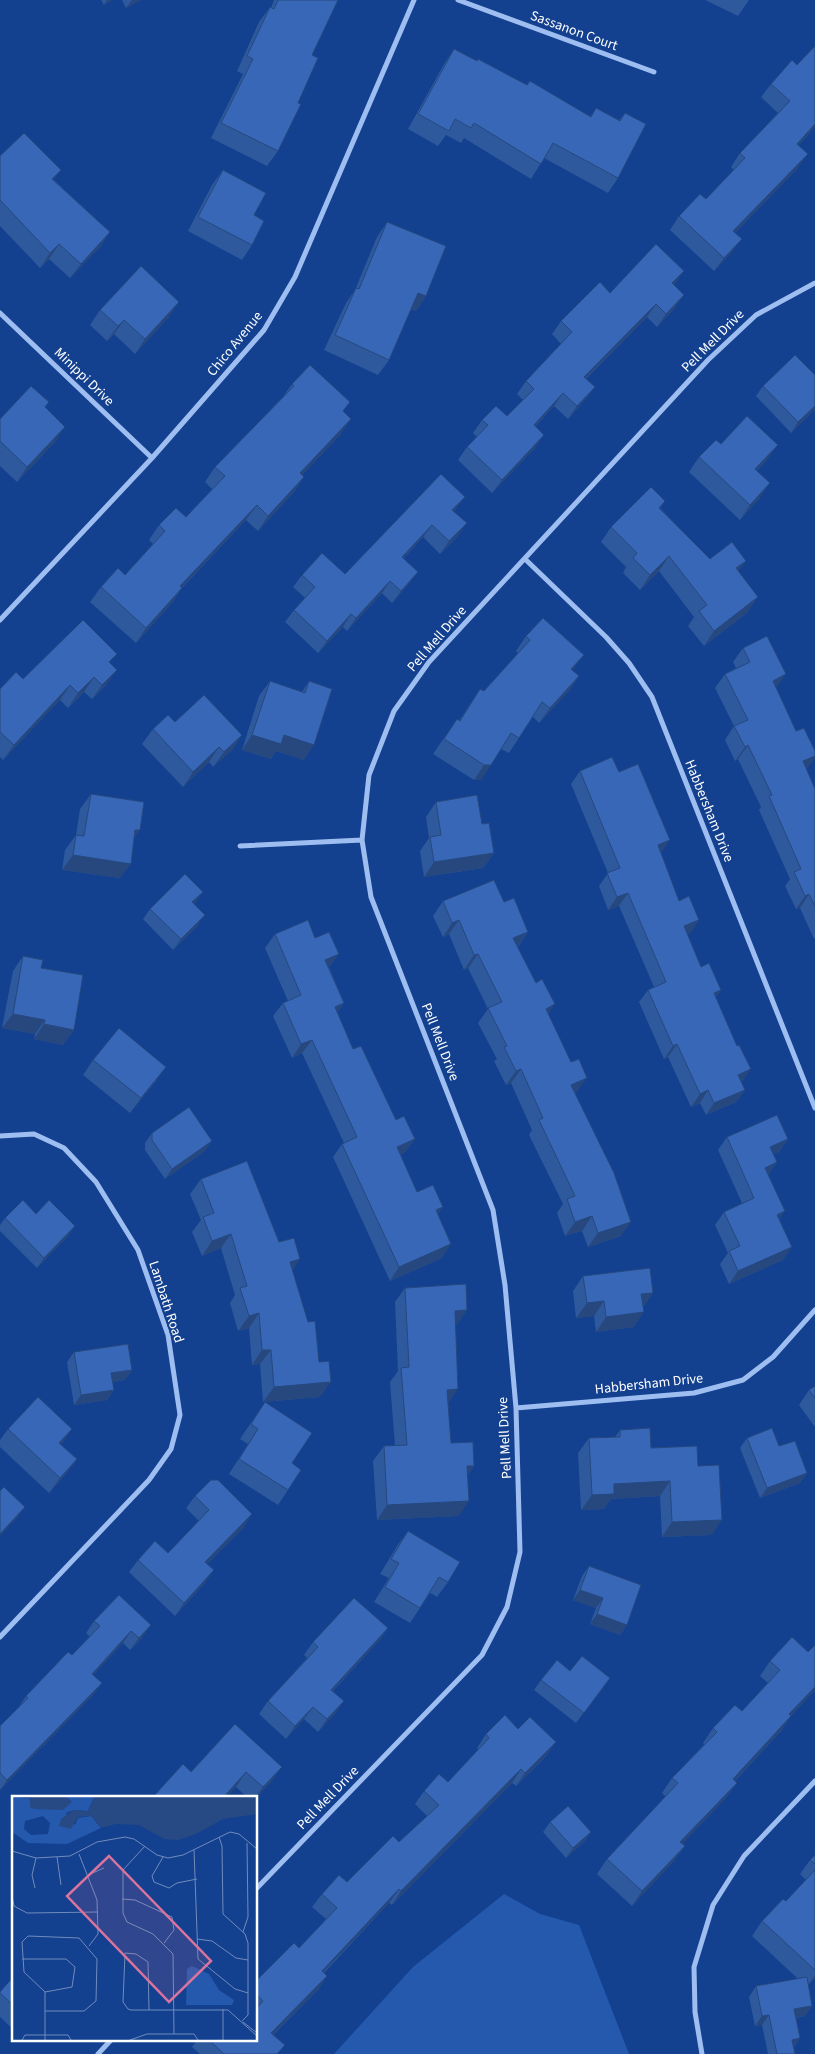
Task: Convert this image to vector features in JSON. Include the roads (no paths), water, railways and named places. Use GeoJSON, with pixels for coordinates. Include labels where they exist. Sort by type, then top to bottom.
{"type":"FeatureCollection","features":[{"type":"Feature","properties":{"kind":"street","name":"Chico Avenue"},"geometry":{"type":"LineString","coordinates":[[0,620],[152,458],[264,330],[295,277],[414,0]]}},
{"type":"Feature","properties":{"kind":"street","name":"Sassanon Court"},"geometry":{"type":"LineString","coordinates":[[458,0],[654,72]]}},
{"type":"Feature","properties":{"kind":"street","name":"Pell Mell Drive"},"geometry":{"type":"LineString","coordinates":[[258,1887],[482,1654],[507,1607],[520,1552],[516,1408],[505,1286],[493,1210],[371,897],[362,840],[369,775],[394,711],[429,662],[708,360],[756,315],[815,283]]}},
{"type":"Feature","properties":{"kind":"street","name":"Minippi Drive"},"geometry":{"type":"LineString","coordinates":[[0,313],[152,458]]}},
{"type":"Feature","properties":{"kind":"street","name":"Habbersham Drive"},"geometry":{"type":"LineString","coordinates":[[525,559],[606,637],[629,663],[652,697],[815,1108]]}},
{"type":"Feature","properties":{"kind":"street"},"geometry":{"type":"LineString","coordinates":[[240,846],[362,840]]}},
{"type":"Feature","properties":{"kind":"street","name":"Lambath Road"},"geometry":{"type":"LineString","coordinates":[[0,1136],[34,1134],[64,1148],[96,1182],[138,1250],[168,1335],[180,1415],[170,1449],[149,1480],[0,1637]]}},
{"type":"Feature","properties":{"kind":"street","name":"Habbersham Drive"},"geometry":{"type":"LineString","coordinates":[[516,1408],[694,1393],[743,1380],[773,1357],[811,1318],[815,1310]]}},
{"type":"Feature","properties":{"kind":"street"},"geometry":{"type":"LineString","coordinates":[[702,2054],[695,2012],[694,1967],[713,1905],[744,1856],[815,1781]]}},
{"type":"Feature","properties":{"kind":"street"},"geometry":{"type":"LineString","coordinates":[[98,2054],[109,2042]]}}]}
